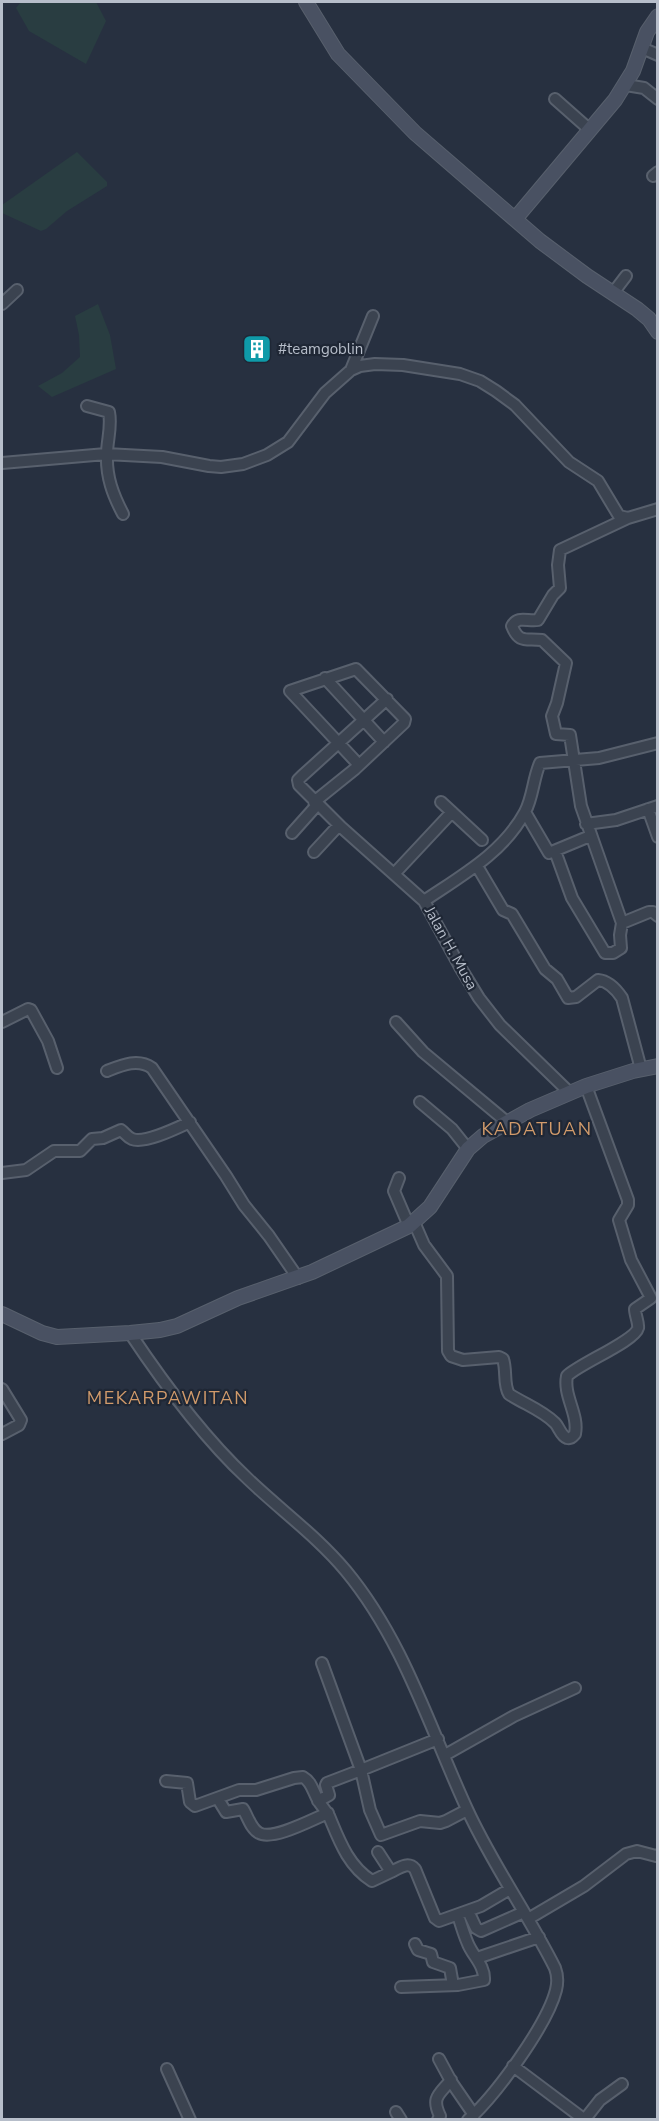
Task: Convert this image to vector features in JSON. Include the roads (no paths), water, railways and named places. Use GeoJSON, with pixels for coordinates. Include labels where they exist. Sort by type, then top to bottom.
{"type":"FeatureCollection","features":[{"type":"Feature","properties":{"kind":"street"},"geometry":{"type":"LineString","coordinates":[[306,2],[338,54],[415,133],[567,262],[649,319],[657,332]]}},
{"type":"Feature","properties":{"kind":"street"},"geometry":{"type":"LineString","coordinates":[[514,219],[626,85],[647,32],[657,16]]}},
{"type":"Feature","properties":{"kind":"street"},"geometry":{"type":"LineString","coordinates":[[642,48],[657,55]]}},
{"type":"Feature","properties":{"kind":"street"},"geometry":{"type":"LineString","coordinates":[[626,85],[644,87],[657,99]]}},
{"type":"Feature","properties":{"kind":"street"},"geometry":{"type":"LineString","coordinates":[[555,99],[590,129]]}},
{"type":"Feature","properties":{"kind":"street"},"geometry":{"type":"LineString","coordinates":[[612,293],[626,276]]}},
{"type":"Feature","properties":{"kind":"street"},"geometry":{"type":"LineString","coordinates":[[2,304],[17,290]]}},
{"type":"Feature","properties":{"kind":"street"},"geometry":{"type":"LineString","coordinates":[[351,370],[373,316]]}},
{"type":"Feature","properties":{"kind":"street"},"geometry":{"type":"LineString","coordinates":[[2,463],[106,454],[162,457],[221,467],[243,464],[267,455],[288,442],[325,393],[351,370],[375,364],[403,366],[460,374],[480,381],[515,405],[569,462],[598,481],[616,513],[628,518]]}},
{"type":"Feature","properties":{"kind":"street"},"geometry":{"type":"LineString","coordinates":[[87,406],[109,412],[110,424],[106,454],[109,482],[112,494],[123,514]]}},
{"type":"Feature","properties":{"kind":"street"},"geometry":{"type":"LineString","coordinates":[[555,851],[572,898],[605,953],[613,953],[621,948],[622,923],[586,824],[570,736],[556,734],[552,718],[566,663],[543,641],[524,639],[513,629],[514,622],[521,619],[538,620],[553,595],[560,588],[559,551],[628,518],[657,508]]}},
{"type":"Feature","properties":{"kind":"street"},"geometry":{"type":"LineString","coordinates":[[292,833],[315,803],[359,765],[406,721],[356,669],[290,691],[359,765]]}},
{"type":"Feature","properties":{"kind":"street"},"geometry":{"type":"LineString","coordinates":[[325,678],[384,742]]}},
{"type":"Feature","properties":{"kind":"street"},"geometry":{"type":"LineString","coordinates":[[338,743],[387,699]]}},
{"type":"Feature","properties":{"kind":"street","name":"Jalan H. Musa"},"geometry":{"type":"LineString","coordinates":[[338,743],[298,780],[299,785],[315,803],[424,901],[479,998],[500,1025],[570,1093]]}},
{"type":"Feature","properties":{"kind":"street"},"geometry":{"type":"LineString","coordinates":[[424,901],[477,866],[504,840],[525,812],[540,763],[599,758],[657,743]]}},
{"type":"Feature","properties":{"kind":"street"},"geometry":{"type":"LineString","coordinates":[[441,802],[482,840]]}},
{"type":"Feature","properties":{"kind":"street"},"geometry":{"type":"LineString","coordinates":[[586,824],[616,819],[653,807],[657,837]]}},
{"type":"Feature","properties":{"kind":"street"},"geometry":{"type":"LineString","coordinates":[[394,874],[452,812]]}},
{"type":"Feature","properties":{"kind":"street"},"geometry":{"type":"LineString","coordinates":[[525,812],[547,852],[555,851],[590,836]]}},
{"type":"Feature","properties":{"kind":"street"},"geometry":{"type":"LineString","coordinates":[[314,852],[339,825]]}},
{"type":"Feature","properties":{"kind":"street"},"geometry":{"type":"LineString","coordinates":[[477,866],[503,910],[512,914],[547,973],[557,979],[568,998],[576,997],[598,981],[609,984],[617,991],[622,998],[641,1069]]}},
{"type":"Feature","properties":{"kind":"street"},"geometry":{"type":"LineString","coordinates":[[622,923],[649,912],[657,916]]}},
{"type":"Feature","properties":{"kind":"street"},"geometry":{"type":"LineString","coordinates":[[2,1022],[28,1009],[31,1010],[48,1041],[57,1068]]}},
{"type":"Feature","properties":{"kind":"street"},"geometry":{"type":"LineString","coordinates":[[396,1022],[423,1052],[508,1123]]}},
{"type":"Feature","properties":{"kind":"street"},"geometry":{"type":"LineString","coordinates":[[107,1071],[136,1062],[147,1064],[152,1068],[244,1205],[298,1278]]}},
{"type":"Feature","properties":{"kind":"street"},"geometry":{"type":"LineString","coordinates":[[3,1318],[57,1337],[130,1333],[177,1326],[238,1298],[298,1278],[412,1224],[429,1207],[468,1149],[483,1136],[530,1110],[586,1086],[657,1066]]}},
{"type":"Feature","properties":{"kind":"street"},"geometry":{"type":"LineString","coordinates":[[399,1178],[394,1191],[424,1245],[447,1276],[448,1351],[451,1356],[463,1360],[499,1357],[503,1359],[509,1394],[537,1410],[555,1424],[563,1435],[572,1438],[575,1434],[576,1421],[565,1388],[567,1376],[636,1331],[638,1326],[634,1311],[651,1298],[630,1257],[619,1220],[628,1205],[628,1200],[586,1086]]}},
{"type":"Feature","properties":{"kind":"street"},"geometry":{"type":"LineString","coordinates":[[420,1102],[448,1125],[468,1149]]}},
{"type":"Feature","properties":{"kind":"street"},"geometry":{"type":"LineString","coordinates":[[2,1173],[26,1170],[54,1151],[80,1151],[92,1139],[103,1138],[121,1130],[130,1139],[137,1140],[159,1135],[190,1122]]}},
{"type":"Feature","properties":{"kind":"street"},"geometry":{"type":"LineString","coordinates":[[130,1333],[218,1449],[346,1571],[382,1624],[410,1675],[467,1810],[555,1968],[558,1983],[547,2012],[513,2066],[471,2117],[439,2059]]}},
{"type":"Feature","properties":{"kind":"street"},"geometry":{"type":"LineString","coordinates":[[2,1389],[21,1420],[19,1425],[2,1434]]}},
{"type":"Feature","properties":{"kind":"street"},"geometry":{"type":"LineString","coordinates":[[322,1663],[361,1770],[370,1810],[381,1834],[420,1821],[440,1823],[467,1810]]}},
{"type":"Feature","properties":{"kind":"street"},"geometry":{"type":"LineString","coordinates":[[445,1755],[514,1716],[576,1688]]}},
{"type":"Feature","properties":{"kind":"street"},"geometry":{"type":"LineString","coordinates":[[318,1801],[329,1795],[327,1783],[438,1739]]}},
{"type":"Feature","properties":{"kind":"street"},"geometry":{"type":"LineString","coordinates":[[166,1782],[188,1783],[190,1802],[193,1805],[219,1799],[236,1791],[256,1790],[300,1777],[309,1782],[318,1801],[328,1813],[344,1851],[368,1878],[374,1881],[406,1865],[412,1865],[437,1920],[440,1922],[510,1890]]}},
{"type":"Feature","properties":{"kind":"street"},"geometry":{"type":"LineString","coordinates":[[219,1799],[226,1812],[243,1809],[255,1830],[264,1835],[278,1833],[328,1813]]}},
{"type":"Feature","properties":{"kind":"street"},"geometry":{"type":"LineString","coordinates":[[463,1913],[476,1929],[481,1931],[526,1916],[584,1886],[626,1854],[637,1851],[657,1857]]}},
{"type":"Feature","properties":{"kind":"street"},"geometry":{"type":"LineString","coordinates":[[378,1852],[390,1872]]}},
{"type":"Feature","properties":{"kind":"street"},"geometry":{"type":"LineString","coordinates":[[401,1987],[453,1985],[484,1980],[485,1977],[477,1958],[467,1942],[463,1913]]}},
{"type":"Feature","properties":{"kind":"street"},"geometry":{"type":"LineString","coordinates":[[477,1958],[539,1937]]}},
{"type":"Feature","properties":{"kind":"street"},"geometry":{"type":"LineString","coordinates":[[415,1944],[418,1950],[431,1954],[433,1962],[450,1968],[453,1985]]}},
{"type":"Feature","properties":{"kind":"street"},"geometry":{"type":"LineString","coordinates":[[513,2066],[585,2119],[600,2100],[622,2084]]}},
{"type":"Feature","properties":{"kind":"street"},"geometry":{"type":"LineString","coordinates":[[167,2069],[190,2120]]}},
{"type":"Feature","properties":{"kind":"street"},"geometry":{"type":"LineString","coordinates":[[438,2120],[440,2115],[435,2102],[450,2080]]}},
{"type":"Feature","properties":{"kind":"place","name":"#teamgoblin"},"geometry":{"type":"Point","coordinates":[257,349]}},
{"type":"Feature","properties":{"kind":"district","name":"KADATUAN"},"geometry":{"type":"Point","coordinates":[537,1129]}},
{"type":"Feature","properties":{"kind":"district","name":"MEKARPAWITAN"},"geometry":{"type":"Point","coordinates":[168,1398]}}]}
